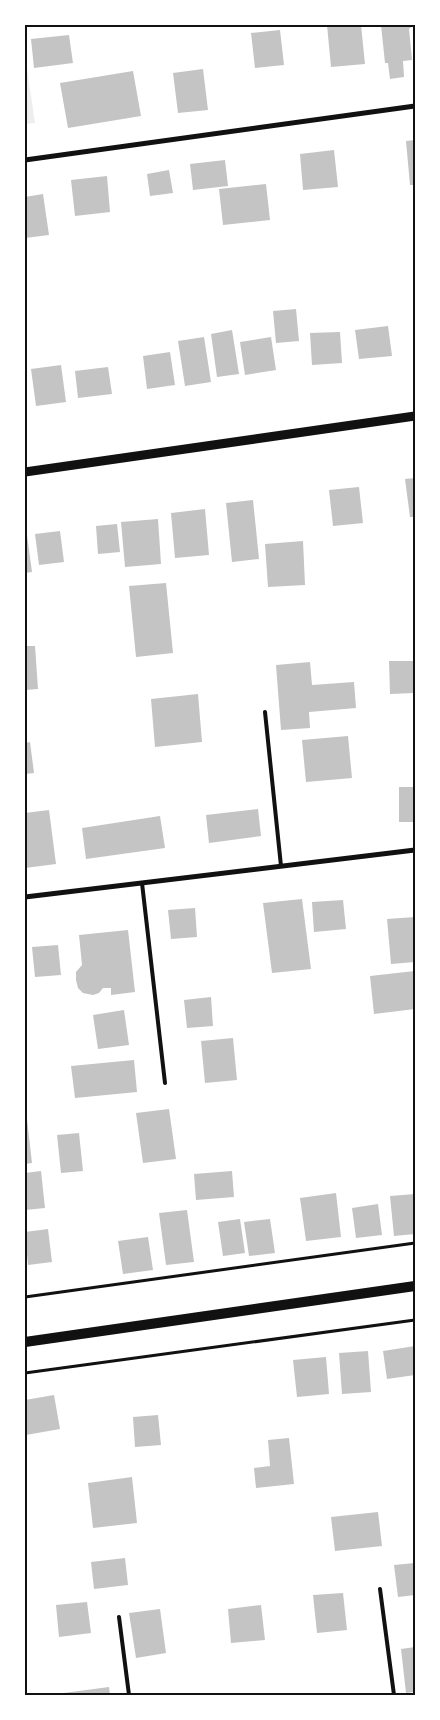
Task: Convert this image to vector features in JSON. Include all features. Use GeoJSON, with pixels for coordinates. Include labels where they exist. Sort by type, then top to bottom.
{"type":"FeatureCollection","features":[{"type":"Feature","properties":{"kind":"main road"},"geometry":{"type":"LineString","coordinates":[[25,1342],[415,1286]]}},
{"type":"Feature","properties":{"kind":"street"},"geometry":{"type":"LineString","coordinates":[[25,160],[415,106]]}},
{"type":"Feature","properties":{"kind":"street"},"geometry":{"type":"LineString","coordinates":[[25,472],[415,416]]}},
{"type":"Feature","properties":{"kind":"street"},"geometry":{"type":"LineString","coordinates":[[25,897],[415,850]]}},
{"type":"Feature","properties":{"kind":"lane"},"geometry":{"type":"LineString","coordinates":[[265,712],[281,866]]}},
{"type":"Feature","properties":{"kind":"lane"},"geometry":{"type":"LineString","coordinates":[[142,883],[165,1083]]}},
{"type":"Feature","properties":{"kind":"lane"},"geometry":{"type":"LineString","coordinates":[[380,1589],[394,1695]]}},
{"type":"Feature","properties":{"kind":"lane"},"geometry":{"type":"LineString","coordinates":[[119,1617],[129,1695]]}},
{"type":"Feature","properties":{"kind":"path"},"geometry":{"type":"LineString","coordinates":[[25,1297],[415,1243]]}},
{"type":"Feature","properties":{"kind":"path"},"geometry":{"type":"LineString","coordinates":[[25,1373],[415,1320]]}},
{"type":"Feature","properties":{"kind":"shaded area"},"geometry":{"type":"Polygon","coordinates":[[[25,62],[35,123],[25,124],[25,62]]]}},
{"type":"Feature","properties":{"kind":"building"},"geometry":{"type":"Polygon","coordinates":[[[327,25],[361,25],[365,64],[331,67],[327,25]]]}},
{"type":"Feature","properties":{"kind":"building"},"geometry":{"type":"Polygon","coordinates":[[[381,25],[413,25],[409,29],[412,60],[403,61],[404,77],[390,79],[388,63],[385,63],[381,25]]]}},
{"type":"Feature","properties":{"kind":"building"},"geometry":{"type":"Polygon","coordinates":[[[280,30],[284,65],[255,68],[251,33],[280,30]]]}},
{"type":"Feature","properties":{"kind":"building"},"geometry":{"type":"Polygon","coordinates":[[[69,35],[73,63],[34,68],[31,39],[69,35]]]}},
{"type":"Feature","properties":{"kind":"building"},"geometry":{"type":"Polygon","coordinates":[[[203,69],[208,110],[178,113],[173,73],[203,69]]]}},
{"type":"Feature","properties":{"kind":"building"},"geometry":{"type":"Polygon","coordinates":[[[133,71],[141,116],[68,128],[60,83],[133,71]]]}},
{"type":"Feature","properties":{"kind":"building"},"geometry":{"type":"Polygon","coordinates":[[[415,140],[415,185],[410,185],[406,141],[415,140]]]}},
{"type":"Feature","properties":{"kind":"building"},"geometry":{"type":"Polygon","coordinates":[[[334,150],[338,187],[303,190],[300,154],[334,150]]]}},
{"type":"Feature","properties":{"kind":"building"},"geometry":{"type":"Polygon","coordinates":[[[225,160],[228,186],[193,190],[190,164],[225,160]]]}},
{"type":"Feature","properties":{"kind":"building"},"geometry":{"type":"Polygon","coordinates":[[[169,170],[173,193],[150,196],[147,174],[169,170]]]}},
{"type":"Feature","properties":{"kind":"building"},"geometry":{"type":"Polygon","coordinates":[[[107,176],[110,212],[75,216],[71,180],[107,176]]]}},
{"type":"Feature","properties":{"kind":"building"},"geometry":{"type":"Polygon","coordinates":[[[266,184],[270,220],[223,225],[219,189],[266,184]]]}},
{"type":"Feature","properties":{"kind":"building"},"geometry":{"type":"Polygon","coordinates":[[[43,194],[49,235],[25,238],[25,197],[43,194]]]}},
{"type":"Feature","properties":{"kind":"building"},"geometry":{"type":"Polygon","coordinates":[[[296,309],[299,341],[276,343],[273,311],[296,309]]]}},
{"type":"Feature","properties":{"kind":"building"},"geometry":{"type":"Polygon","coordinates":[[[388,326],[392,356],[359,359],[355,330],[388,326]]]}},
{"type":"Feature","properties":{"kind":"building"},"geometry":{"type":"Polygon","coordinates":[[[232,330],[239,374],[217,377],[211,334],[232,330]]]}},
{"type":"Feature","properties":{"kind":"building"},"geometry":{"type":"Polygon","coordinates":[[[340,332],[342,363],[312,365],[310,333],[340,332]]]}},
{"type":"Feature","properties":{"kind":"building"},"geometry":{"type":"Polygon","coordinates":[[[204,337],[211,382],[185,386],[178,341],[204,337]]]}},
{"type":"Feature","properties":{"kind":"building"},"geometry":{"type":"Polygon","coordinates":[[[271,337],[276,370],[245,375],[240,342],[271,337]]]}},
{"type":"Feature","properties":{"kind":"building"},"geometry":{"type":"Polygon","coordinates":[[[170,352],[175,385],[147,389],[143,356],[170,352]]]}},
{"type":"Feature","properties":{"kind":"building"},"geometry":{"type":"Polygon","coordinates":[[[61,365],[66,402],[36,406],[31,369],[61,365]]]}},
{"type":"Feature","properties":{"kind":"building"},"geometry":{"type":"Polygon","coordinates":[[[108,367],[112,394],[78,398],[75,371],[108,367]]]}},
{"type":"Feature","properties":{"kind":"building"},"geometry":{"type":"Polygon","coordinates":[[[415,478],[415,517],[410,517],[405,479],[415,478]]]}},
{"type":"Feature","properties":{"kind":"building"},"geometry":{"type":"Polygon","coordinates":[[[359,487],[363,523],[333,526],[329,490],[359,487]]]}},
{"type":"Feature","properties":{"kind":"building"},"geometry":{"type":"Polygon","coordinates":[[[253,500],[259,559],[232,562],[226,503],[253,500]]]}},
{"type":"Feature","properties":{"kind":"building"},"geometry":{"type":"Polygon","coordinates":[[[205,509],[209,555],[175,558],[171,513],[205,509]]]}},
{"type":"Feature","properties":{"kind":"building"},"geometry":{"type":"Polygon","coordinates":[[[158,519],[161,564],[125,567],[121,522],[158,519]]]}},
{"type":"Feature","properties":{"kind":"building"},"geometry":{"type":"Polygon","coordinates":[[[117,524],[120,552],[98,554],[96,526],[117,524]]]}},
{"type":"Feature","properties":{"kind":"building"},"geometry":{"type":"Polygon","coordinates":[[[60,531],[64,562],[39,565],[35,534],[60,531]]]}},
{"type":"Feature","properties":{"kind":"building"},"geometry":{"type":"Polygon","coordinates":[[[25,535],[27,535],[32,572],[25,573],[25,535]]]}},
{"type":"Feature","properties":{"kind":"building"},"geometry":{"type":"Polygon","coordinates":[[[303,541],[305,585],[268,587],[265,544],[303,541]]]}},
{"type":"Feature","properties":{"kind":"building"},"geometry":{"type":"Polygon","coordinates":[[[166,583],[173,653],[136,657],[129,586],[166,583]]]}},
{"type":"Feature","properties":{"kind":"building"},"geometry":{"type":"Polygon","coordinates":[[[25,646],[35,646],[38,689],[25,690],[25,646]]]}},
{"type":"Feature","properties":{"kind":"building"},"geometry":{"type":"Polygon","coordinates":[[[389,661],[415,661],[415,693],[390,694],[389,661]]]}},
{"type":"Feature","properties":{"kind":"building"},"geometry":{"type":"Polygon","coordinates":[[[310,662],[312,685],[354,682],[356,708],[309,712],[310,728],[281,730],[276,665],[310,662]]]}},
{"type":"Feature","properties":{"kind":"building"},"geometry":{"type":"Polygon","coordinates":[[[198,694],[202,742],[155,747],[151,699],[198,694]]]}},
{"type":"Feature","properties":{"kind":"building"},"geometry":{"type":"Polygon","coordinates":[[[348,736],[352,778],[306,782],[302,740],[348,736]]]}},
{"type":"Feature","properties":{"kind":"building"},"geometry":{"type":"Polygon","coordinates":[[[30,742],[34,773],[25,774],[25,743],[30,742]]]}},
{"type":"Feature","properties":{"kind":"building"},"geometry":{"type":"Polygon","coordinates":[[[399,787],[415,787],[415,822],[399,822],[399,787]]]}},
{"type":"Feature","properties":{"kind":"building"},"geometry":{"type":"Polygon","coordinates":[[[258,809],[261,836],[209,843],[206,815],[258,809]]]}},
{"type":"Feature","properties":{"kind":"building"},"geometry":{"type":"Polygon","coordinates":[[[49,810],[56,864],[25,868],[25,813],[49,810]]]}},
{"type":"Feature","properties":{"kind":"building"},"geometry":{"type":"Polygon","coordinates":[[[160,816],[165,848],[86,859],[82,828],[160,816]]]}},
{"type":"Feature","properties":{"kind":"building"},"geometry":{"type":"Polygon","coordinates":[[[302,899],[311,969],[272,973],[263,903],[302,899]]]}},
{"type":"Feature","properties":{"kind":"building"},"geometry":{"type":"Polygon","coordinates":[[[343,900],[346,929],[314,932],[312,902],[343,900]]]}},
{"type":"Feature","properties":{"kind":"building"},"geometry":{"type":"Polygon","coordinates":[[[195,908],[197,937],[171,939],[168,910],[195,908]]]}},
{"type":"Feature","properties":{"kind":"building"},"geometry":{"type":"Polygon","coordinates":[[[415,917],[415,962],[391,964],[387,919],[415,917]]]}},
{"type":"Feature","properties":{"kind":"building"},"geometry":{"type":"Polygon","coordinates":[[[128,930],[135,992],[111,995],[111,988],[103,988],[99,993],[93,995],[83,993],[78,988],[76,980],[76,972],[82,965],[79,935],[128,930]]]}},
{"type":"Feature","properties":{"kind":"building"},"geometry":{"type":"Polygon","coordinates":[[[58,945],[61,975],[35,977],[32,947],[58,945]]]}},
{"type":"Feature","properties":{"kind":"building"},"geometry":{"type":"Polygon","coordinates":[[[415,971],[415,1009],[374,1014],[370,976],[415,971]]]}},
{"type":"Feature","properties":{"kind":"building"},"geometry":{"type":"Polygon","coordinates":[[[211,997],[213,1026],[187,1028],[184,1000],[211,997]]]}},
{"type":"Feature","properties":{"kind":"building"},"geometry":{"type":"Polygon","coordinates":[[[124,1010],[129,1045],[98,1049],[93,1015],[124,1010]]]}},
{"type":"Feature","properties":{"kind":"building"},"geometry":{"type":"Polygon","coordinates":[[[233,1038],[237,1080],[205,1083],[201,1041],[233,1038]]]}},
{"type":"Feature","properties":{"kind":"building"},"geometry":{"type":"Polygon","coordinates":[[[134,1060],[137,1092],[75,1098],[71,1066],[134,1060]]]}},
{"type":"Feature","properties":{"kind":"building"},"geometry":{"type":"Polygon","coordinates":[[[169,1109],[176,1159],[143,1163],[136,1113],[169,1109]]]}},
{"type":"Feature","properties":{"kind":"building"},"geometry":{"type":"Polygon","coordinates":[[[25,1119],[27,1119],[32,1163],[25,1164],[25,1119]]]}},
{"type":"Feature","properties":{"kind":"building"},"geometry":{"type":"Polygon","coordinates":[[[79,1133],[83,1171],[61,1173],[57,1135],[79,1133]]]}},
{"type":"Feature","properties":{"kind":"building"},"geometry":{"type":"Polygon","coordinates":[[[41,1171],[45,1208],[25,1210],[25,1173],[41,1171]]]}},
{"type":"Feature","properties":{"kind":"building"},"geometry":{"type":"Polygon","coordinates":[[[232,1171],[234,1197],[196,1200],[194,1174],[232,1171]]]}},
{"type":"Feature","properties":{"kind":"building"},"geometry":{"type":"Polygon","coordinates":[[[336,1193],[341,1237],[306,1241],[300,1198],[336,1193]]]}},
{"type":"Feature","properties":{"kind":"building"},"geometry":{"type":"Polygon","coordinates":[[[415,1194],[415,1234],[394,1236],[390,1196],[415,1194]]]}},
{"type":"Feature","properties":{"kind":"building"},"geometry":{"type":"Polygon","coordinates":[[[378,1204],[382,1235],[356,1238],[352,1208],[378,1204]]]}},
{"type":"Feature","properties":{"kind":"building"},"geometry":{"type":"Polygon","coordinates":[[[187,1210],[194,1262],[166,1265],[159,1213],[187,1210]]]}},
{"type":"Feature","properties":{"kind":"building"},"geometry":{"type":"Polygon","coordinates":[[[240,1219],[245,1253],[223,1256],[218,1222],[240,1219]]]}},
{"type":"Feature","properties":{"kind":"building"},"geometry":{"type":"Polygon","coordinates":[[[270,1219],[275,1253],[249,1256],[244,1222],[270,1219]]]}},
{"type":"Feature","properties":{"kind":"building"},"geometry":{"type":"Polygon","coordinates":[[[48,1229],[52,1262],[28,1265],[25,1232],[48,1229]]]}},
{"type":"Feature","properties":{"kind":"building"},"geometry":{"type":"Polygon","coordinates":[[[148,1237],[153,1270],[123,1274],[118,1241],[148,1237]]]}},
{"type":"Feature","properties":{"kind":"building"},"geometry":{"type":"Polygon","coordinates":[[[415,1346],[415,1375],[387,1379],[383,1351],[415,1346]]]}},
{"type":"Feature","properties":{"kind":"building"},"geometry":{"type":"Polygon","coordinates":[[[368,1351],[371,1392],[342,1394],[339,1353],[368,1351]]]}},
{"type":"Feature","properties":{"kind":"building"},"geometry":{"type":"Polygon","coordinates":[[[326,1357],[329,1394],[297,1397],[293,1360],[326,1357]]]}},
{"type":"Feature","properties":{"kind":"building"},"geometry":{"type":"Polygon","coordinates":[[[54,1395],[60,1429],[26,1435],[25,1400],[54,1395]]]}},
{"type":"Feature","properties":{"kind":"building"},"geometry":{"type":"Polygon","coordinates":[[[158,1415],[161,1445],[135,1447],[133,1417],[158,1415]]]}},
{"type":"Feature","properties":{"kind":"building"},"geometry":{"type":"Polygon","coordinates":[[[289,1438],[294,1484],[256,1488],[254,1468],[270,1466],[268,1440],[289,1438]]]}},
{"type":"Feature","properties":{"kind":"building"},"geometry":{"type":"Polygon","coordinates":[[[132,1477],[137,1523],[93,1528],[88,1483],[132,1477]]]}},
{"type":"Feature","properties":{"kind":"building"},"geometry":{"type":"Polygon","coordinates":[[[378,1512],[382,1546],[335,1551],[331,1517],[378,1512]]]}},
{"type":"Feature","properties":{"kind":"building"},"geometry":{"type":"Polygon","coordinates":[[[125,1558],[128,1585],[94,1589],[91,1562],[125,1558]]]}},
{"type":"Feature","properties":{"kind":"building"},"geometry":{"type":"Polygon","coordinates":[[[415,1563],[415,1595],[398,1597],[394,1565],[415,1563]]]}},
{"type":"Feature","properties":{"kind":"building"},"geometry":{"type":"Polygon","coordinates":[[[343,1593],[347,1630],[317,1633],[313,1595],[343,1593]]]}},
{"type":"Feature","properties":{"kind":"building"},"geometry":{"type":"Polygon","coordinates":[[[87,1602],[91,1633],[59,1637],[56,1605],[87,1602]]]}},
{"type":"Feature","properties":{"kind":"building"},"geometry":{"type":"Polygon","coordinates":[[[261,1605],[265,1640],[231,1643],[228,1609],[261,1605]]]}},
{"type":"Feature","properties":{"kind":"building"},"geometry":{"type":"Polygon","coordinates":[[[160,1609],[166,1653],[136,1658],[129,1613],[160,1609]]]}},
{"type":"Feature","properties":{"kind":"building"},"geometry":{"type":"Polygon","coordinates":[[[415,1647],[415,1692],[406,1693],[401,1649],[415,1647]]]}},
{"type":"Feature","properties":{"kind":"building"},"geometry":{"type":"Polygon","coordinates":[[[109,1687],[110,1695],[56,1695],[56,1694],[109,1687]]]}}]}
